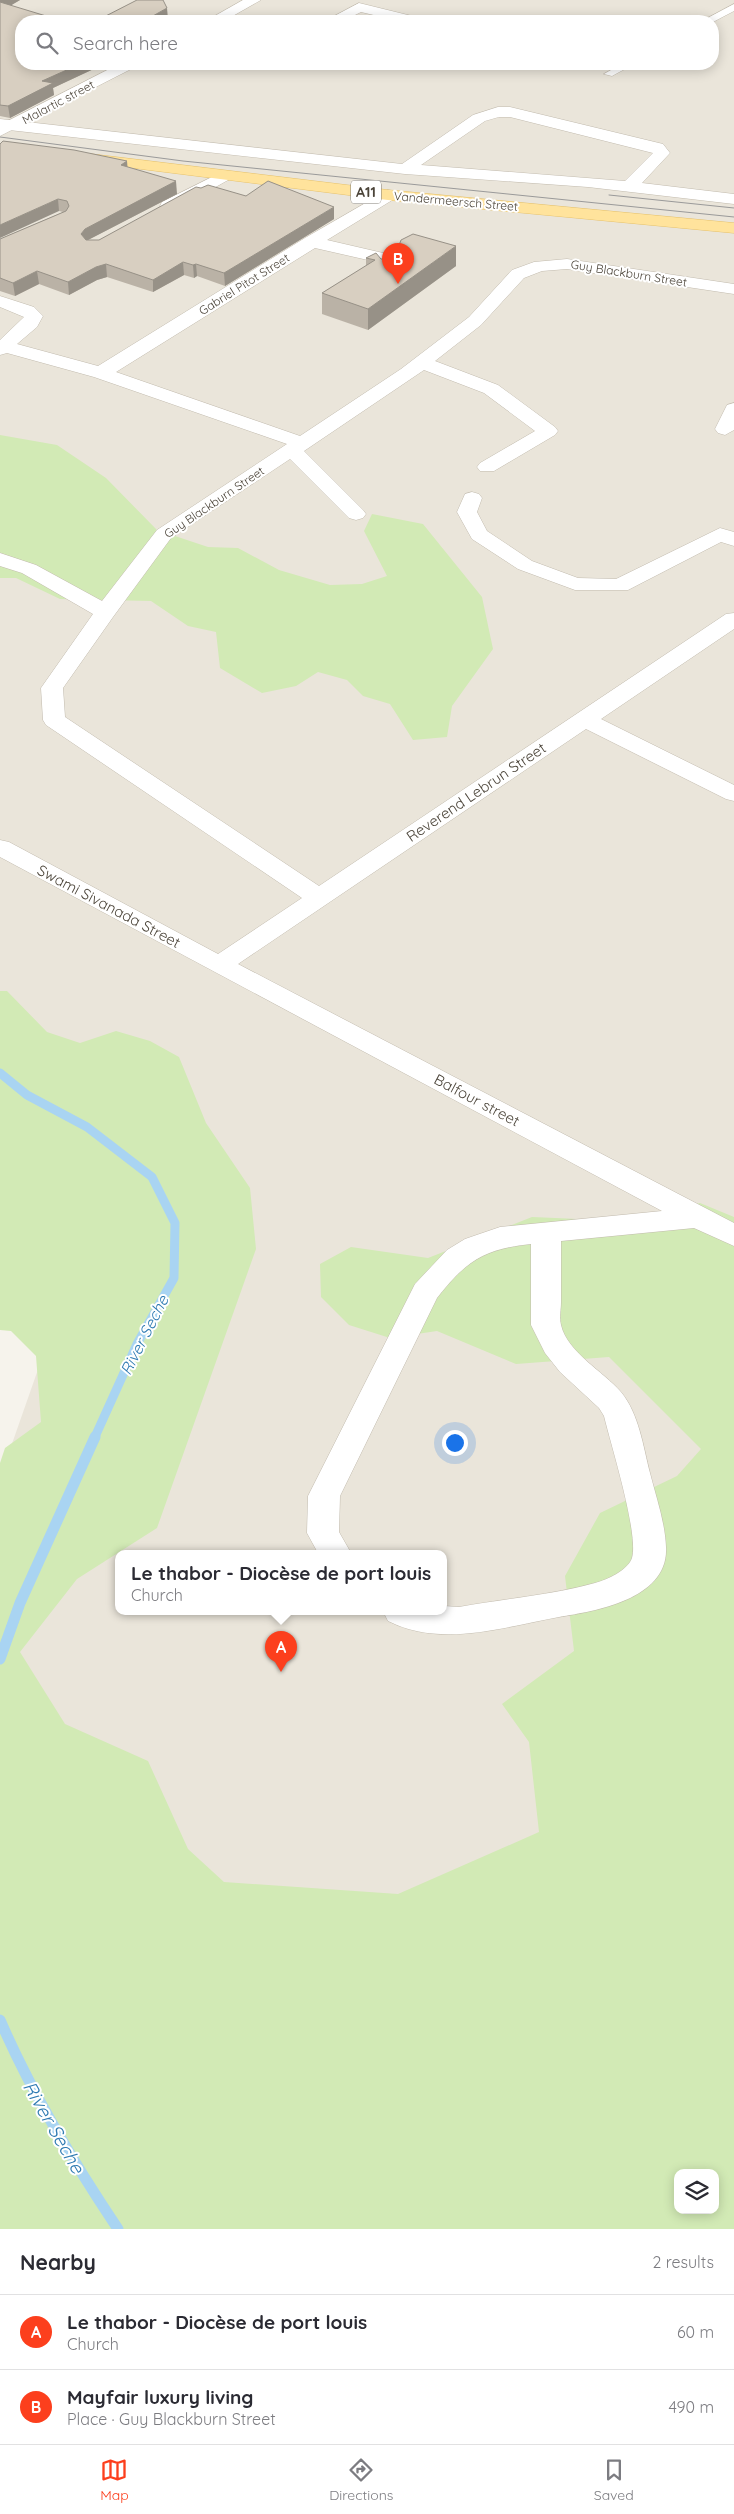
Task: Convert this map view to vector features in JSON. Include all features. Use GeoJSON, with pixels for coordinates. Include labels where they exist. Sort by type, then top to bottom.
{"type":"FeatureCollection","features":[{"type":"Feature","properties":{"kind":"main road","name":"Vandermeersch Street"},"geometry":{"type":"LineString","coordinates":[[78,157],[224,176],[388,194],[734,228]]}},
{"type":"Feature","properties":{"kind":"street"},"geometry":{"type":"LineString","coordinates":[[225,15],[254,0]]}},
{"type":"Feature","properties":{"kind":"street"},"geometry":{"type":"LineString","coordinates":[[344,15],[374,0]]}},
{"type":"Feature","properties":{"kind":"street"},"geometry":{"type":"LineString","coordinates":[[359,7],[391,15]]}},
{"type":"Feature","properties":{"kind":"street","name":"Malartic street"},"geometry":{"type":"LineString","coordinates":[[4,127],[118,70]]}},
{"type":"Feature","properties":{"kind":"street"},"geometry":{"type":"LineString","coordinates":[[405,169],[479,118],[498,112],[510,112],[657,147],[662,152],[630,186]]}},
{"type":"Feature","properties":{"kind":"street"},"geometry":{"type":"LineString","coordinates":[[4,127],[405,169],[630,186],[734,199]]}},
{"type":"Feature","properties":{"kind":"street"},"geometry":{"type":"LineString","coordinates":[[154,214],[224,176]]}},
{"type":"Feature","properties":{"kind":"street","name":"Gabriel Pitot Street"},"geometry":{"type":"LineString","coordinates":[[100,373],[388,194]]}},
{"type":"Feature","properties":{"kind":"street"},"geometry":{"type":"LineString","coordinates":[[311,242],[390,260],[387,274]]}},
{"type":"Feature","properties":{"kind":"street","name":"Guy Blackburn Street"},"geometry":{"type":"LineString","coordinates":[[319,898],[54,720],[52,688],[105,612],[164,534],[421,362],[475,321],[518,274],[540,266],[567,264],[734,289]]}},
{"type":"Feature","properties":{"kind":"street"},"geometry":{"type":"LineString","coordinates":[[0,301],[28,311],[34,316],[31,323],[2,348]]}},
{"type":"Feature","properties":{"kind":"street"},"geometry":{"type":"LineString","coordinates":[[2,348],[100,373],[297,446],[356,514]]}},
{"type":"Feature","properties":{"kind":"street"},"geometry":{"type":"LineString","coordinates":[[421,362],[490,389],[548,431],[487,467]]}},
{"type":"Feature","properties":{"kind":"street"},"geometry":{"type":"LineString","coordinates":[[725,429],[734,409]]}},
{"type":"Feature","properties":{"kind":"street"},"geometry":{"type":"LineString","coordinates":[[472,498],[466,512],[479,535],[525,565],[575,584],[620,585],[720,534],[734,540]]}},
{"type":"Feature","properties":{"kind":"street"},"geometry":{"type":"LineString","coordinates":[[0,559],[28,569],[105,612]]}},
{"type":"Feature","properties":{"kind":"street","name":"Reverend Lebrun Street"},"geometry":{"type":"LineString","coordinates":[[219,965],[734,619]]}},
{"type":"Feature","properties":{"kind":"street"},"geometry":{"type":"LineString","coordinates":[[585,720],[734,794]]}},
{"type":"Feature","properties":{"kind":"street","name":"Swami Sivanada Street"},"geometry":{"type":"LineString","coordinates":[[0,847],[219,965]]}},
{"type":"Feature","properties":{"kind":"street","name":"Balfour street"},"geometry":{"type":"LineString","coordinates":[[219,965],[734,1236]]}},
{"type":"Feature","properties":{"kind":"street"},"geometry":{"type":"LineString","coordinates":[[334,1550],[323,1533],[324,1496],[424,1292],[446,1264],[471,1247],[500,1237],[700,1217]]}},
{"type":"Feature","properties":{"kind":"street"},"geometry":{"type":"LineString","coordinates":[[408,1615],[412,1617],[459,1621],[601,1596],[629,1583],[646,1566],[650,1548],[645,1515],[619,1414],[610,1400],[561,1351],[546,1325],[546,1233]]}},
{"type":"Feature","properties":{"kind":"lane"},"geometry":{"type":"LineString","coordinates":[[719,15],[734,7]]}},
{"type":"Feature","properties":{"kind":"lane"},"geometry":{"type":"LineString","coordinates":[[610,74],[618,70]]}},
{"type":"Feature","properties":{"kind":"shaded area"},"geometry":{"type":"Polygon","coordinates":[[[0,0],[734,0],[734,2064],[0,1926],[0,1478],[111,1161],[0,1123],[0,0]]]}},
{"type":"Feature","properties":{"kind":"green space"},"geometry":{"type":"Polygon","coordinates":[[[0,435],[57,445],[106,478],[157,530],[208,547],[238,548],[279,570],[330,585],[362,584],[387,576],[364,531],[372,514],[423,524],[482,597],[493,649],[452,706],[447,737],[413,740],[390,704],[363,696],[347,680],[318,672],[296,686],[262,693],[220,668],[216,632],[188,626],[151,601],[60,599],[16,578],[0,578],[0,435]]]}},
{"type":"Feature","properties":{"kind":"green space"},"geometry":{"type":"Polygon","coordinates":[[[0,991],[7,991],[47,1032],[80,1043],[116,1031],[150,1041],[179,1057],[206,1123],[250,1188],[256,1249],[157,1528],[122,1550],[115,1550],[115,1555],[77,1579],[20,1652],[65,1724],[148,1761],[188,1849],[224,1882],[398,1894],[539,1832],[529,1742],[502,1704],[574,1651],[565,1576],[600,1513],[677,1476],[701,1449],[609,1357],[516,1364],[437,1331],[390,1338],[349,1325],[321,1297],[320,1264],[351,1247],[428,1258],[532,1217],[624,1221],[700,1203],[734,1217],[734,2229],[0,2229],[0,1463],[5,1448],[41,1422],[36,1356],[11,1331],[0,1330],[0,991]]]}},
{"type":"Feature","properties":{"kind":"building"},"geometry":{"type":"Polygon","coordinates":[[[137,0],[163,0],[167,8],[155,15],[108,15],[137,0]]]}},
{"type":"Feature","properties":{"kind":"building"},"geometry":{"type":"Polygon","coordinates":[[[0,2],[43,15],[15,15],[15,70],[67,70],[42,81],[53,83],[8,106],[0,105],[0,2]]]}},
{"type":"Feature","properties":{"kind":"building"},"geometry":{"type":"Polygon","coordinates":[[[3,141],[74,150],[127,161],[121,165],[176,181],[85,229],[81,234],[86,240],[99,240],[196,187],[201,188],[208,185],[246,196],[268,181],[334,207],[224,273],[183,262],[153,280],[106,264],[96,267],[68,282],[37,271],[13,283],[0,278],[0,239],[66,211],[69,206],[67,201],[58,199],[0,225],[0,144],[3,141]]]}},
{"type":"Feature","properties":{"kind":"building"},"geometry":{"type":"Polygon","coordinates":[[[413,234],[456,246],[368,309],[322,293],[375,260],[366,258],[376,253],[381,259],[394,259],[401,240],[413,234]]]}},
{"type":"Feature","properties":{"kind":"waterway","name":"River Seche"},"geometry":{"type":"LineString","coordinates":[[0,1073],[27,1095],[87,1127],[152,1177],[175,1223],[174,1278],[137,1344],[94,1439]]}},
{"type":"Feature","properties":{"kind":"waterway","name":"River Seche"},"geometry":{"type":"LineString","coordinates":[[0,1659],[20,1603],[95,1437]]}},
{"type":"Feature","properties":{"kind":"waterway","name":"River Seche"},"geometry":{"type":"LineString","coordinates":[[0,2020],[54,2127],[118,2229]]}},
{"type":"Feature","properties":{"kind":"tram line"},"geometry":{"type":"LineString","coordinates":[[0,137],[183,161],[734,217]]}},
{"type":"Feature","properties":{"kind":"tram line"},"geometry":{"type":"LineString","coordinates":[[609,195],[734,208]]}},
{"type":"Feature","properties":{"kind":"place","name":"Mayfair luxury living"},"geometry":{"type":"Point","coordinates":[398,284]}},
{"type":"Feature","properties":{"kind":"place","name":"Le thabor - Diocèse de port louis"},"geometry":{"type":"Point","coordinates":[281,1672]}}]}
